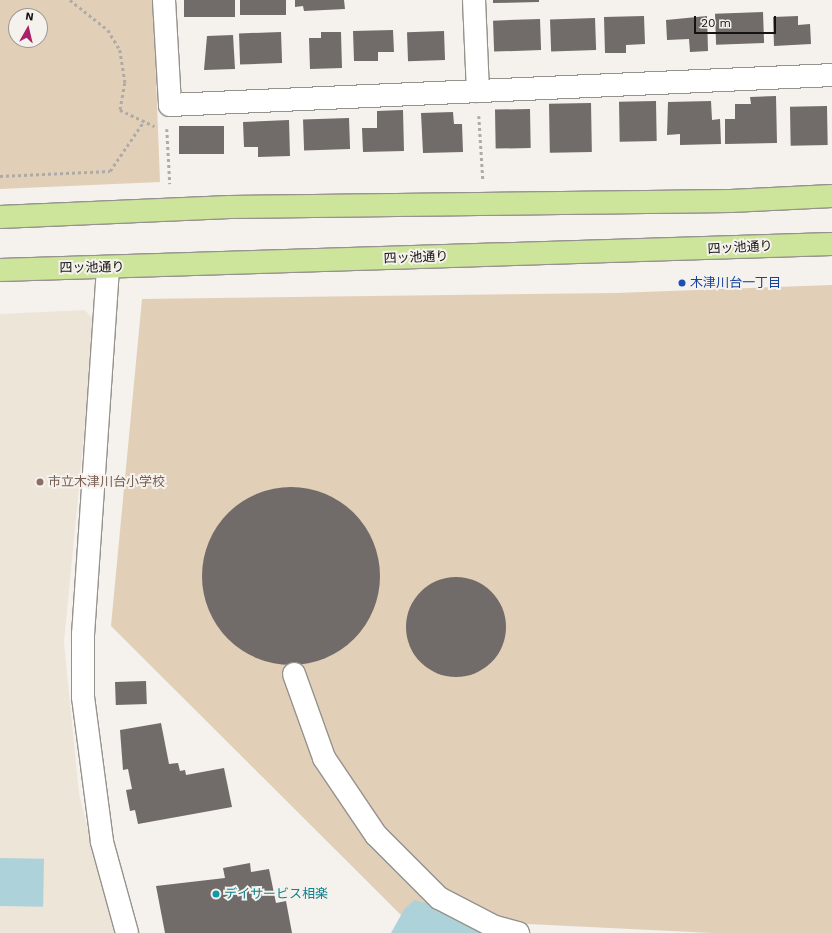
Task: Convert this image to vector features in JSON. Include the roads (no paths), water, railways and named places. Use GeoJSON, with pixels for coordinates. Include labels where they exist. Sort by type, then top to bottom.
{"type":"FeatureCollection","features":[{"type":"Feature","properties":{"kind":"main road"},"geometry":{"type":"LineString","coordinates":[[0,217],[230,207],[732,201],[832,196]]}},
{"type":"Feature","properties":{"kind":"main road","name":"四ッ池通り"},"geometry":{"type":"LineString","coordinates":[[0,270],[108,268],[832,244]]}},
{"type":"Feature","properties":{"kind":"street"},"geometry":{"type":"LineString","coordinates":[[164,0],[170,105],[832,75]]}},
{"type":"Feature","properties":{"kind":"street"},"geometry":{"type":"LineString","coordinates":[[474,0],[478,91]]}},
{"type":"Feature","properties":{"kind":"street"},"geometry":{"type":"LineString","coordinates":[[108,268],[83,634],[83,697],[102,842],[127,933]]}},
{"type":"Feature","properties":{"kind":"street"},"geometry":{"type":"LineString","coordinates":[[294,674],[324,758],[376,835],[439,898],[495,927],[518,933]]}},
{"type":"Feature","properties":{"kind":"water"},"geometry":{"type":"Polygon","coordinates":[[[0,858],[44,859],[43,907],[0,906],[0,858]]]}},
{"type":"Feature","properties":{"kind":"water"},"geometry":{"type":"Polygon","coordinates":[[[415,900],[438,907],[490,933],[391,933],[405,908],[415,900]]]}},
{"type":"Feature","properties":{"kind":"place","name":"木津川台一丁目"},"geometry":{"type":"Point","coordinates":[682,283]}},
{"type":"Feature","properties":{"kind":"place","name":"市立木津川台小学校"},"geometry":{"type":"Point","coordinates":[40,482]}},
{"type":"Feature","properties":{"kind":"place","name":"デイサービス相楽"},"geometry":{"type":"Point","coordinates":[216,894]}}]}
